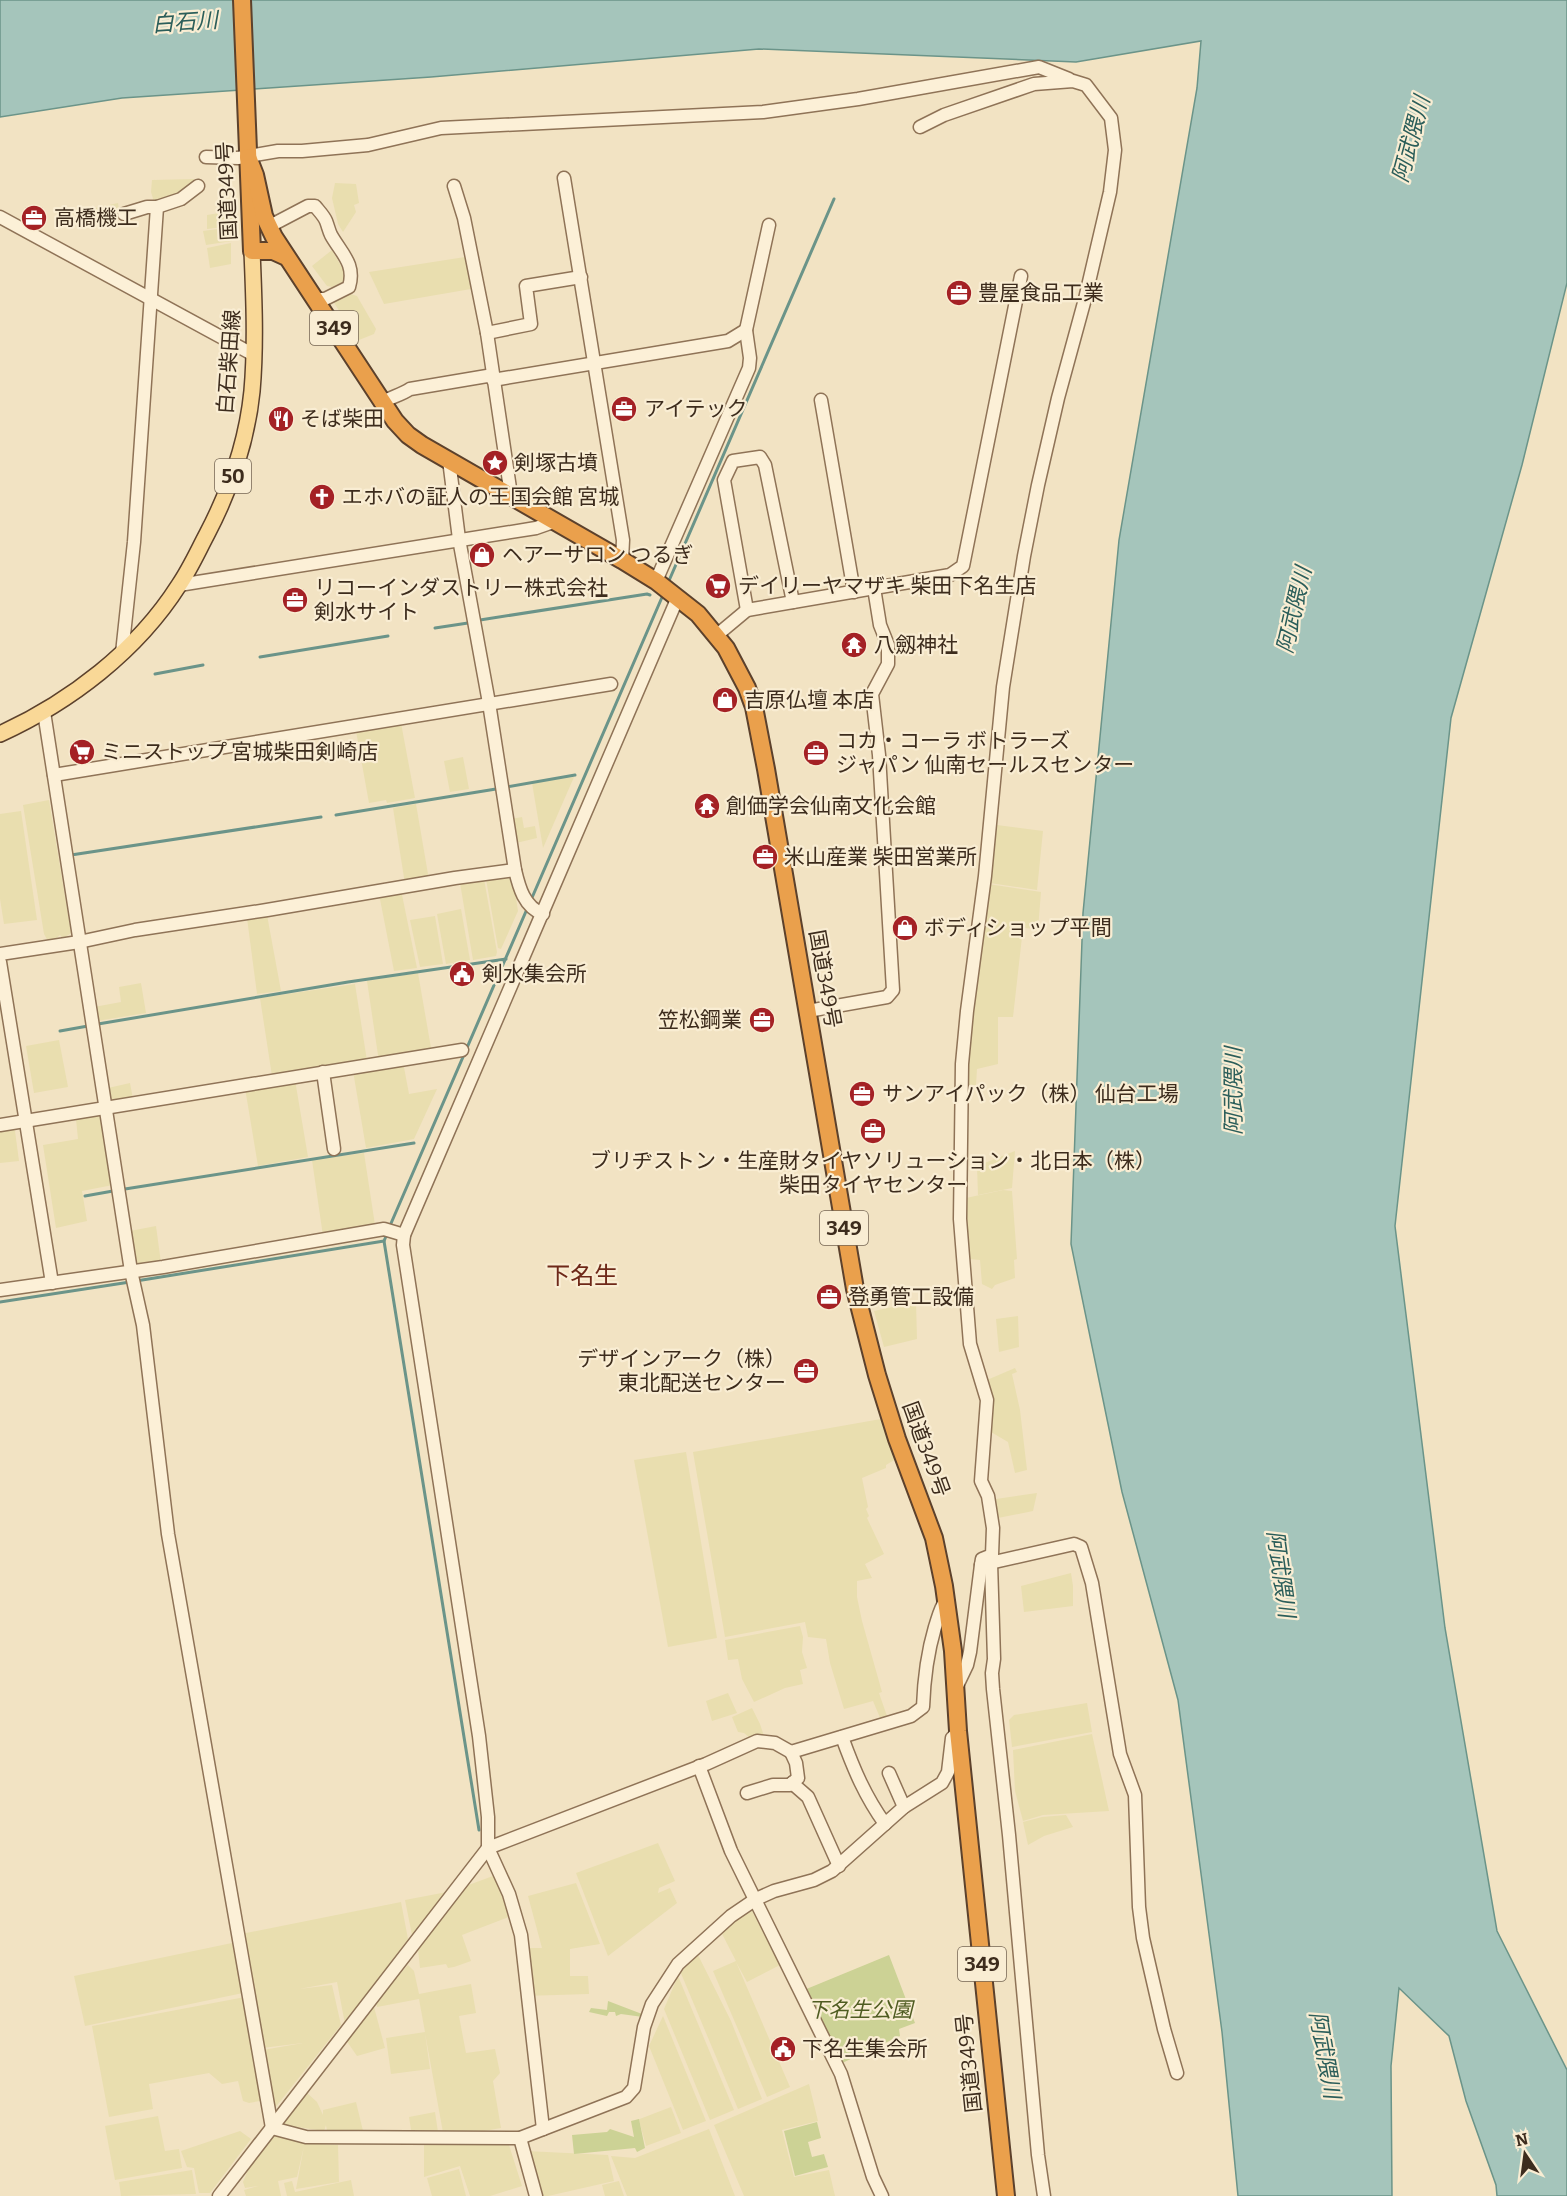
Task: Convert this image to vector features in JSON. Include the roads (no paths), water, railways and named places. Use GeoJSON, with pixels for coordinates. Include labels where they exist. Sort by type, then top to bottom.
{"type":"FeatureCollection","features":[{"type":"Feature","properties":{"kind":"highway","name":"国道349号"},"geometry":{"type":"LineString","coordinates":[[242,0],[252,251],[273,251],[284,256],[316,299],[381,403],[408,435],[622,560],[676,596],[717,634],[734,660],[754,707],[808,1011],[841,1215],[862,1318],[889,1415],[934,1538],[946,1599],[1006,2196]]}},
{"type":"Feature","properties":{"kind":"highway","name":"349"},"geometry":{"type":"LineString","coordinates":[[248,157],[255,175],[260,205],[268,227],[284,256]]}},
{"type":"Feature","properties":{"kind":"main road","name":"白石柴田線"},"geometry":{"type":"LineString","coordinates":[[0,734],[67,698],[122,653],[179,585],[223,504],[248,414],[255,318],[252,251]]}},
{"type":"Feature","properties":{"kind":"street"},"geometry":{"type":"LineString","coordinates":[[206,157],[248,157],[278,151],[368,145],[442,128],[763,112],[858,99],[1039,67],[1086,86],[1112,118],[1115,150],[1110,192],[1086,299],[1045,453],[1024,556],[1003,687],[985,876],[966,1011],[962,1064],[962,1239],[970,1344],[987,1400],[981,1481],[988,1496],[993,1528],[992,1555],[982,1559],[986,1564],[994,1659],[993,1689],[1009,1835],[1038,2155],[1044,2196]]}},
{"type":"Feature","properties":{"kind":"street"},"geometry":{"type":"LineString","coordinates":[[920,128],[944,115],[1034,84],[1073,81],[1086,86]]}},
{"type":"Feature","properties":{"kind":"street"},"geometry":{"type":"LineString","coordinates":[[564,178],[623,540],[622,560]]}},
{"type":"Feature","properties":{"kind":"street"},"geometry":{"type":"LineString","coordinates":[[124,214],[180,199],[198,186]]}},
{"type":"Feature","properties":{"kind":"street"},"geometry":{"type":"LineString","coordinates":[[454,186],[465,218],[487,333],[511,495]]}},
{"type":"Feature","properties":{"kind":"street"},"geometry":{"type":"LineString","coordinates":[[268,227],[308,206],[315,206],[326,220],[332,236],[342,249],[352,270],[351,280],[349,287],[325,299],[316,299]]}},
{"type":"Feature","properties":{"kind":"street"},"geometry":{"type":"LineString","coordinates":[[122,653],[134,542],[157,207]]}},
{"type":"Feature","properties":{"kind":"street"},"geometry":{"type":"LineString","coordinates":[[0,217],[254,356]]}},
{"type":"Feature","properties":{"kind":"street"},"geometry":{"type":"LineString","coordinates":[[658,583],[749,368],[746,330],[769,225]]}},
{"type":"Feature","properties":{"kind":"street"},"geometry":{"type":"LineString","coordinates":[[717,634],[747,610],[950,575],[963,566],[1021,276]]}},
{"type":"Feature","properties":{"kind":"street"},"geometry":{"type":"LineString","coordinates":[[487,333],[531,324],[526,286],[581,277]]}},
{"type":"Feature","properties":{"kind":"street"},"geometry":{"type":"LineString","coordinates":[[381,403],[393,395],[410,389],[594,364],[728,341],[746,330]]}},
{"type":"Feature","properties":{"kind":"street"},"geometry":{"type":"LineString","coordinates":[[821,400],[854,592]]}},
{"type":"Feature","properties":{"kind":"street"},"geometry":{"type":"LineString","coordinates":[[747,610],[724,480],[733,461],[760,457],[765,465],[793,602]]}},
{"type":"Feature","properties":{"kind":"street"},"geometry":{"type":"LineString","coordinates":[[449,460],[459,539],[489,703],[515,870],[521,895],[541,914]]}},
{"type":"Feature","properties":{"kind":"street"},"geometry":{"type":"LineString","coordinates":[[179,585],[536,528],[556,521]]}},
{"type":"Feature","properties":{"kind":"street"},"geometry":{"type":"LineString","coordinates":[[808,1011],[887,997],[893,990],[880,775],[872,694],[888,664],[888,645],[880,625],[874,588]]}},
{"type":"Feature","properties":{"kind":"street"},"geometry":{"type":"LineString","coordinates":[[543,2129],[521,1935],[509,1894],[488,1848],[488,1817],[479,1736],[401,1235],[676,596]]}},
{"type":"Feature","properties":{"kind":"street"},"geometry":{"type":"LineString","coordinates":[[54,775],[610,684]]}},
{"type":"Feature","properties":{"kind":"street"},"geometry":{"type":"LineString","coordinates":[[44,712],[142,1325],[168,1534],[272,2128]]}},
{"type":"Feature","properties":{"kind":"street"},"geometry":{"type":"LineString","coordinates":[[0,954],[79,942],[127,931],[515,870]]}},
{"type":"Feature","properties":{"kind":"street"},"geometry":{"type":"LineString","coordinates":[[0,962],[52,1283]]}},
{"type":"Feature","properties":{"kind":"street"},"geometry":{"type":"LineString","coordinates":[[0,1125],[462,1050]]}},
{"type":"Feature","properties":{"kind":"street"},"geometry":{"type":"LineString","coordinates":[[323,1072],[334,1149]]}},
{"type":"Feature","properties":{"kind":"street"},"geometry":{"type":"LineString","coordinates":[[0,1290],[133,1276],[384,1229],[401,1235]]}},
{"type":"Feature","properties":{"kind":"street"},"geometry":{"type":"LineString","coordinates":[[986,1564],[1074,1544],[1083,1551],[1093,1587],[1120,1754],[1135,1795],[1139,1907],[1143,1938],[1164,2029],[1177,2073]]}},
{"type":"Feature","properties":{"kind":"street"},"geometry":{"type":"LineString","coordinates":[[955,1689],[967,1665],[986,1564]]}},
{"type":"Feature","properties":{"kind":"street"},"geometry":{"type":"LineString","coordinates":[[790,1752],[911,1716],[922,1707],[924,1670],[941,1606],[946,1599]]}},
{"type":"Feature","properties":{"kind":"street"},"geometry":{"type":"LineString","coordinates":[[272,2128],[306,2138],[520,2138],[611,2104],[630,2094],[637,2074],[644,2027],[652,2004],[678,1964],[731,1916],[756,1899],[774,1891],[814,1880],[839,1866],[904,1807],[945,1779],[952,1738],[958,1731]]}},
{"type":"Feature","properties":{"kind":"street"},"geometry":{"type":"LineString","coordinates":[[842,1737],[855,1774],[868,1801],[885,1824]]}},
{"type":"Feature","properties":{"kind":"street"},"geometry":{"type":"LineString","coordinates":[[219,2196],[488,1848],[757,1742],[775,1743],[790,1752],[796,1763],[798,1778],[790,1785],[773,1785],[747,1793]]}},
{"type":"Feature","properties":{"kind":"street"},"geometry":{"type":"LineString","coordinates":[[699,1766],[731,1851],[841,2074],[873,2177],[882,2196]]}},
{"type":"Feature","properties":{"kind":"street"},"geometry":{"type":"LineString","coordinates":[[889,1773],[904,1807]]}},
{"type":"Feature","properties":{"kind":"street"},"geometry":{"type":"LineString","coordinates":[[792,1783],[808,1797],[839,1866]]}},
{"type":"Feature","properties":{"kind":"street"},"geometry":{"type":"LineString","coordinates":[[520,2138],[536,2196]]}},
{"type":"Feature","properties":{"kind":"street"},"geometry":{"type":"LineString","coordinates":[[230,2182],[234,2196]]}},
{"type":"Feature","properties":{"kind":"water"},"geometry":{"type":"Polygon","coordinates":[[[0,0],[1567,0],[1567,283],[1522,465],[1451,718],[1395,1226],[1445,1628],[1497,1931],[1567,2070],[1567,2196],[1497,2196],[1496,2185],[1466,2101],[1449,2036],[1399,1988],[1391,2066],[1392,2196],[1238,2196],[1222,2032],[1178,1700],[1122,1492],[1071,1244],[1083,913],[1119,540],[1197,88],[1201,41],[1076,62],[759,49],[431,77],[122,98],[0,117],[0,0]]]}},
{"type":"Feature","properties":{"kind":"waterway"},"geometry":{"type":"LineString","coordinates":[[668,583],[834,199]]}},
{"type":"Feature","properties":{"kind":"waterway"},"geometry":{"type":"LineString","coordinates":[[480,620],[650,595]]}},
{"type":"Feature","properties":{"kind":"waterway"},"geometry":{"type":"LineString","coordinates":[[531,900],[663,595]]}},
{"type":"Feature","properties":{"kind":"waterway"},"geometry":{"type":"LineString","coordinates":[[435,628],[468,623]]}},
{"type":"Feature","properties":{"kind":"waterway"},"geometry":{"type":"LineString","coordinates":[[260,657],[388,636]]}},
{"type":"Feature","properties":{"kind":"waterway"},"geometry":{"type":"LineString","coordinates":[[155,674],[203,665]]}},
{"type":"Feature","properties":{"kind":"waterway"},"geometry":{"type":"LineString","coordinates":[[507,787],[575,775]]}},
{"type":"Feature","properties":{"kind":"waterway"},"geometry":{"type":"LineString","coordinates":[[336,815],[496,789]]}},
{"type":"Feature","properties":{"kind":"waterway"},"geometry":{"type":"LineString","coordinates":[[71,855],[321,817]]}},
{"type":"Feature","properties":{"kind":"waterway"},"geometry":{"type":"LineString","coordinates":[[389,1228],[527,909]]}},
{"type":"Feature","properties":{"kind":"waterway"},"geometry":{"type":"LineString","coordinates":[[98,1024],[348,982],[506,959]]}},
{"type":"Feature","properties":{"kind":"waterway"},"geometry":{"type":"LineString","coordinates":[[60,1031],[88,1026]]}},
{"type":"Feature","properties":{"kind":"waterway"},"geometry":{"type":"LineString","coordinates":[[125,1189],[414,1143]]}},
{"type":"Feature","properties":{"kind":"waterway"},"geometry":{"type":"LineString","coordinates":[[85,1196],[113,1191]]}},
{"type":"Feature","properties":{"kind":"waterway"},"geometry":{"type":"LineString","coordinates":[[387,1234],[384,1241],[479,1830]]}},
{"type":"Feature","properties":{"kind":"waterway"},"geometry":{"type":"LineString","coordinates":[[136,1281],[384,1241]]}},
{"type":"Feature","properties":{"kind":"waterway"},"geometry":{"type":"LineString","coordinates":[[0,1302],[130,1282]]}},
{"type":"Feature","properties":{"kind":"place","name":"高橋機工"},"geometry":{"type":"Point","coordinates":[34,218]}},
{"type":"Feature","properties":{"kind":"place","name":"豊屋食品工業"},"geometry":{"type":"Point","coordinates":[959,293]}},
{"type":"Feature","properties":{"kind":"place","name":"アイテック"},"geometry":{"type":"Point","coordinates":[624,409]}},
{"type":"Feature","properties":{"kind":"place","name":"そば柴田"},"geometry":{"type":"Point","coordinates":[281,419]}},
{"type":"Feature","properties":{"kind":"place","name":"剣塚古墳"},"geometry":{"type":"Point","coordinates":[495,463]}},
{"type":"Feature","properties":{"kind":"place","name":"エホバの証人の王国会館 宮城"},"geometry":{"type":"Point","coordinates":[322,497]}},
{"type":"Feature","properties":{"kind":"place","name":"ヘアーサロン つるぎ"},"geometry":{"type":"Point","coordinates":[482,555]}},
{"type":"Feature","properties":{"kind":"place","name":"デイリーヤマザキ 柴田下名生店"},"geometry":{"type":"Point","coordinates":[718,586]}},
{"type":"Feature","properties":{"kind":"place","name":"リコーインダストリー株式会社 剣水サイト"},"geometry":{"type":"Point","coordinates":[295,600]}},
{"type":"Feature","properties":{"kind":"place","name":"八劔神社"},"geometry":{"type":"Point","coordinates":[854,645]}},
{"type":"Feature","properties":{"kind":"place","name":"吉原仏壇 本店"},"geometry":{"type":"Point","coordinates":[725,700]}},
{"type":"Feature","properties":{"kind":"place","name":"ミニストップ 宮城柴田剣崎店"},"geometry":{"type":"Point","coordinates":[82,752]}},
{"type":"Feature","properties":{"kind":"place","name":"コカ・コーラ ボトラーズ ジャパン 仙南セールスセンター"},"geometry":{"type":"Point","coordinates":[816,753]}},
{"type":"Feature","properties":{"kind":"place","name":"創価学会仙南文化会館"},"geometry":{"type":"Point","coordinates":[707,806]}},
{"type":"Feature","properties":{"kind":"place","name":"米山産業 柴田営業所"},"geometry":{"type":"Point","coordinates":[765,857]}},
{"type":"Feature","properties":{"kind":"place","name":"ボディショップ平間"},"geometry":{"type":"Point","coordinates":[905,928]}},
{"type":"Feature","properties":{"kind":"place","name":"剣水集会所"},"geometry":{"type":"Point","coordinates":[462,974]}},
{"type":"Feature","properties":{"kind":"place","name":"笠松鋼業"},"geometry":{"type":"Point","coordinates":[762,1020]}},
{"type":"Feature","properties":{"kind":"place","name":"サンアイパック（株） 仙台工場"},"geometry":{"type":"Point","coordinates":[862,1094]}},
{"type":"Feature","properties":{"kind":"place","name":"ブリヂストン・生産財タイヤソリューション・北日本（株） 柴田タイヤセンター"},"geometry":{"type":"Point","coordinates":[873,1131]}},
{"type":"Feature","properties":{"kind":"place","name":"登勇管工設備"},"geometry":{"type":"Point","coordinates":[829,1297]}},
{"type":"Feature","properties":{"kind":"place","name":"デザインアーク（株） 東北配送センター"},"geometry":{"type":"Point","coordinates":[806,1371]}},
{"type":"Feature","properties":{"kind":"place","name":"下名生集会所"},"geometry":{"type":"Point","coordinates":[783,2049]}},
{"type":"Feature","properties":{"kind":"district","name":"下名生"},"geometry":{"type":"Point","coordinates":[582,1276]}},
{"type":"Feature","properties":{"kind":"water label","name":"白石川"},"geometry":{"type":"Point","coordinates":[185,22]}},
{"type":"Feature","properties":{"kind":"water label","name":"阿武隈川"},"geometry":{"type":"Point","coordinates":[1411,139]}},
{"type":"Feature","properties":{"kind":"water label","name":"阿武隈川"},"geometry":{"type":"Point","coordinates":[1294,610]}},
{"type":"Feature","properties":{"kind":"water label","name":"阿武隈川"},"geometry":{"type":"Point","coordinates":[1233,1091]}},
{"type":"Feature","properties":{"kind":"water label","name":"阿武隈川"},"geometry":{"type":"Point","coordinates":[1281,1574]}},
{"type":"Feature","properties":{"kind":"water label","name":"阿武隈川"},"geometry":{"type":"Point","coordinates":[1325,2055]}},
{"type":"Feature","properties":{"kind":"park label","name":"下名生公園"},"geometry":{"type":"Point","coordinates":[860,2010]}}]}
